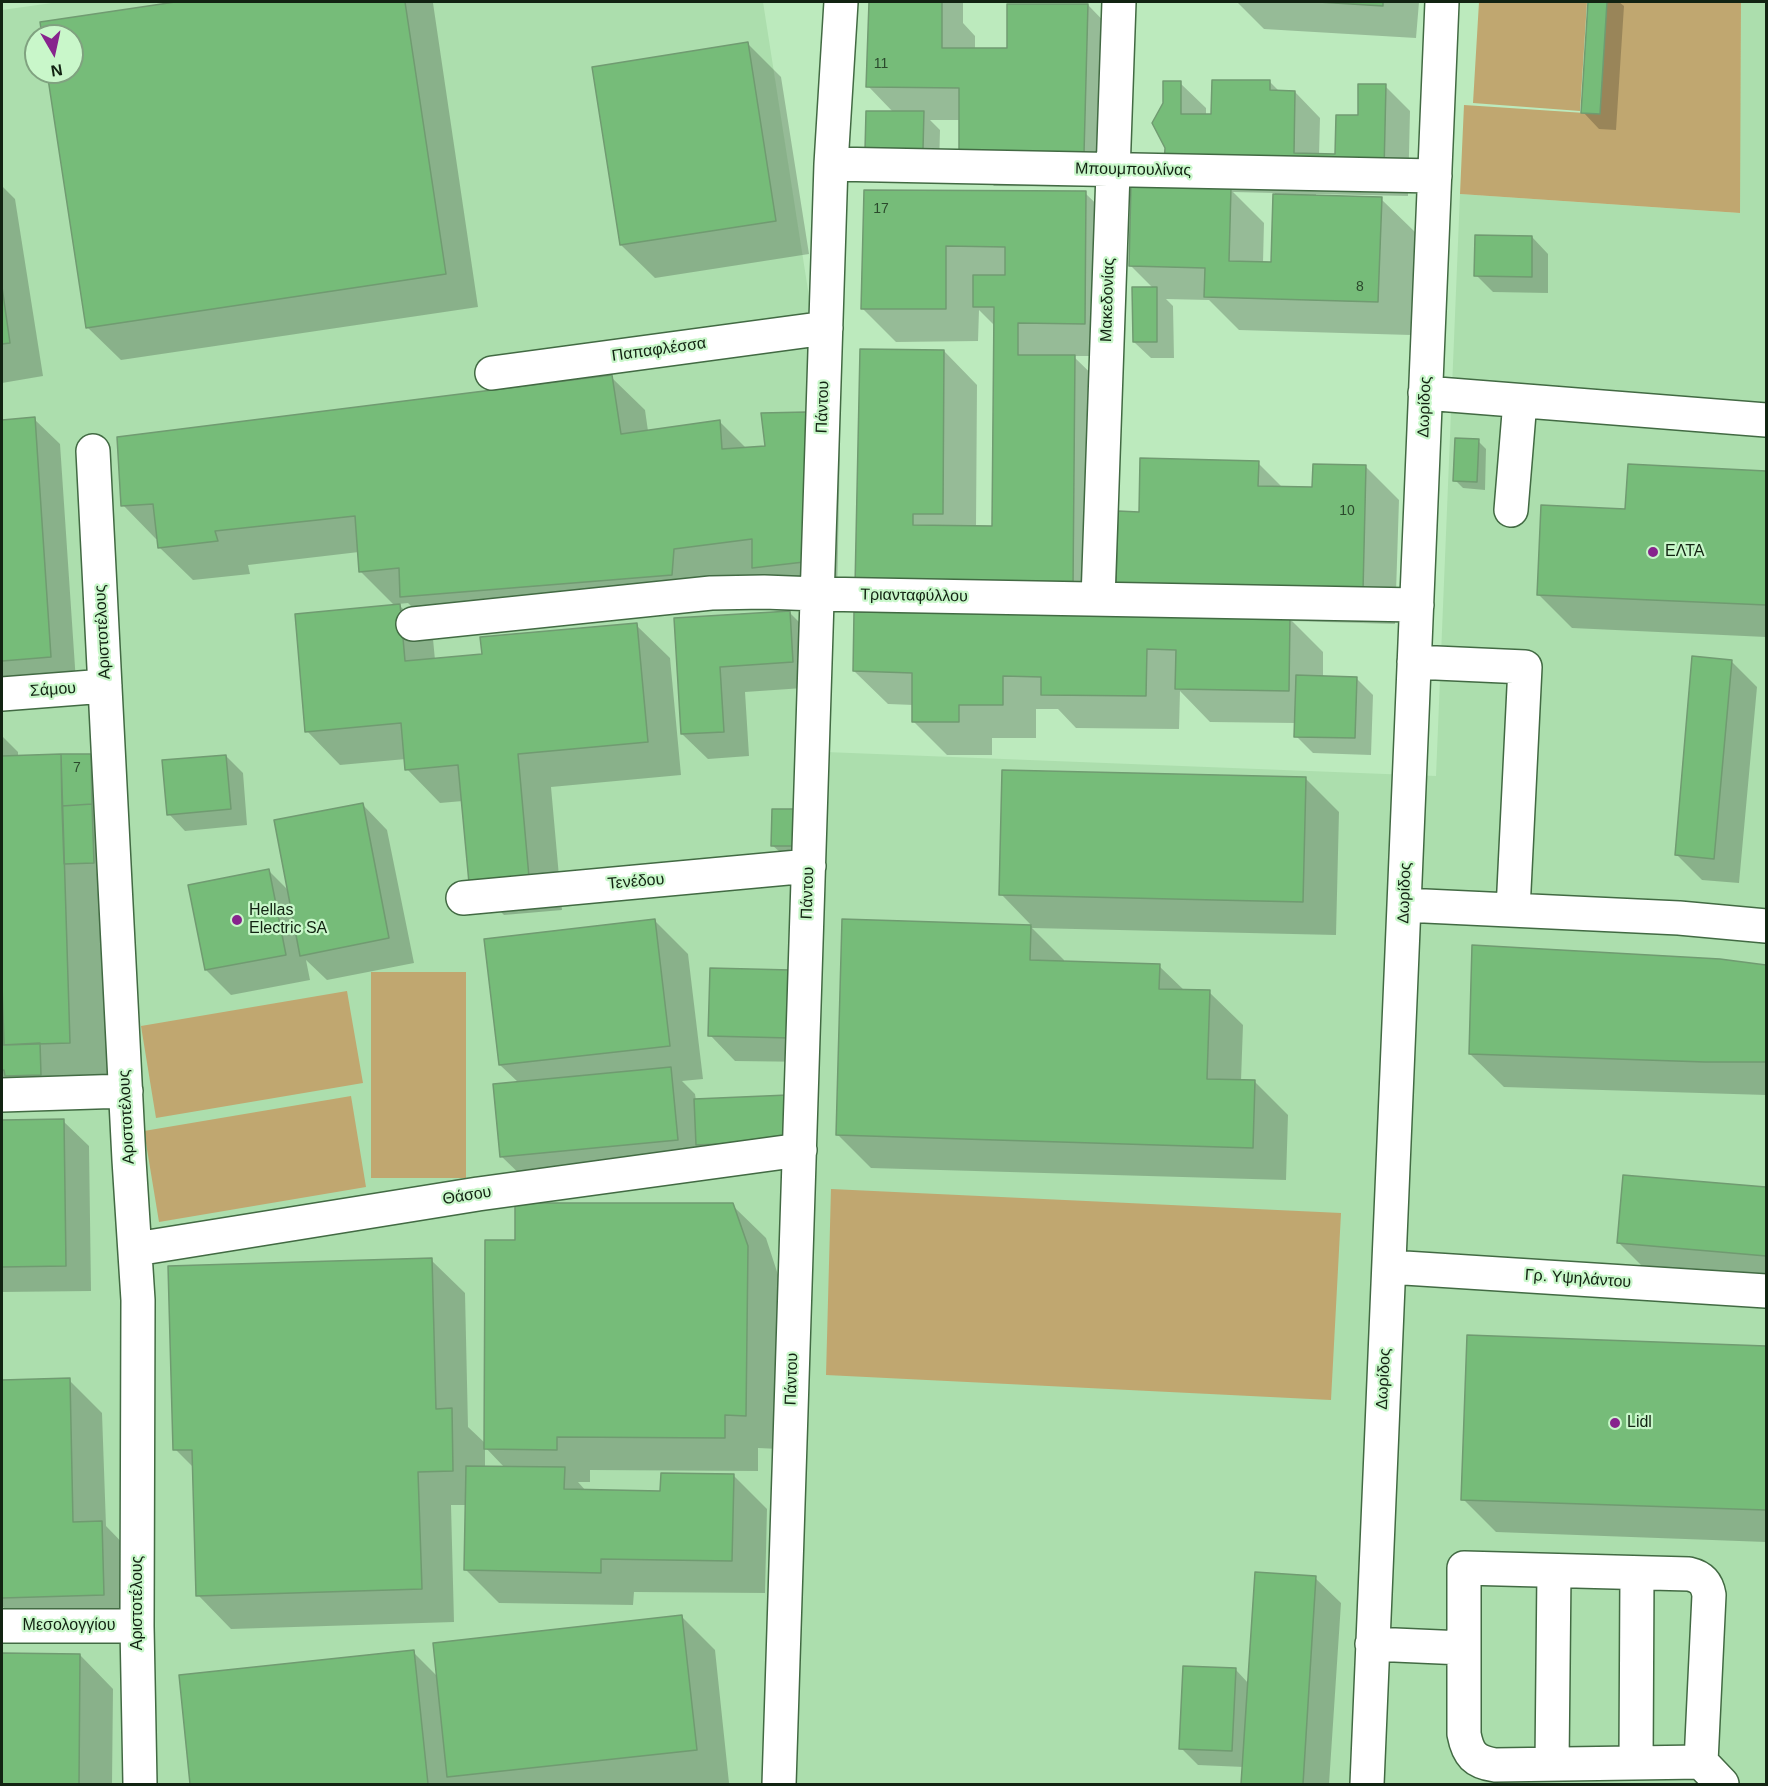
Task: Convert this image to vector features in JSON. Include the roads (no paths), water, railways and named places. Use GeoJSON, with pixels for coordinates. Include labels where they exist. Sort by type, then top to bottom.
{"type":"FeatureCollection","features":[{"type":"Feature","properties":{"kind":"street","name":"Πάντου"},"geometry":{"type":"LineString","coordinates":[[779,1785],[831,164],[841,2]]}},
{"type":"Feature","properties":{"kind":"street","name":"Μακεδονίας"},"geometry":{"type":"LineString","coordinates":[[1098,599],[1119,2]]}},
{"type":"Feature","properties":{"kind":"street","name":"Δωρίδος"},"geometry":{"type":"LineString","coordinates":[[1367,1785],[1442,2]]}},
{"type":"Feature","properties":{"kind":"street","name":"Μπουμπουλίνας"},"geometry":{"type":"LineString","coordinates":[[831,164],[1435,176]]}},
{"type":"Feature","properties":{"kind":"street","name":"Παπαφλέσσα"},"geometry":{"type":"LineString","coordinates":[[492,373],[826,328]]}},
{"type":"Feature","properties":{"kind":"street"},"geometry":{"type":"LineString","coordinates":[[1425,393],[1767,420]]}},
{"type":"Feature","properties":{"kind":"street"},"geometry":{"type":"LineString","coordinates":[[1511,510],[1520,401]]}},
{"type":"Feature","properties":{"kind":"street","name":"Αριστοτέλους"},"geometry":{"type":"LineString","coordinates":[[93,451],[138,1300],[137,1626],[140,1785]]}},
{"type":"Feature","properties":{"kind":"street","name":"Τριανταφύλλου"},"geometry":{"type":"LineString","coordinates":[[413,624],[711,593],[764,592],[1417,605]]}},
{"type":"Feature","properties":{"kind":"street"},"geometry":{"type":"LineString","coordinates":[[1414,662],[1525,667],[1513,910]]}},
{"type":"Feature","properties":{"kind":"street","name":"Σάμου"},"geometry":{"type":"LineString","coordinates":[[2,694],[105,686]]}},
{"type":"Feature","properties":{"kind":"street","name":"Τενέδου"},"geometry":{"type":"LineString","coordinates":[[463,898],[809,866]]}},
{"type":"Feature","properties":{"kind":"street"},"geometry":{"type":"LineString","coordinates":[[1404,905],[1679,918],[1767,926]]}},
{"type":"Feature","properties":{"kind":"street"},"geometry":{"type":"LineString","coordinates":[[2,1095],[126,1091]]}},
{"type":"Feature","properties":{"kind":"street","name":"Θάσου"},"geometry":{"type":"LineString","coordinates":[[136,1249],[478,1194],[800,1150]]}},
{"type":"Feature","properties":{"kind":"street","name":"Γρ. Υψηλάντου"},"geometry":{"type":"LineString","coordinates":[[1389,1268],[1767,1292]]}},
{"type":"Feature","properties":{"kind":"street"},"geometry":{"type":"LineString","coordinates":[[1464,1568],[1637,1572],[1697,1576],[1708,1587],[1712,1773],[1552,1764],[1495,1766],[1473,1757],[1466,1746],[1464,1734],[1464,1568]]}},
{"type":"Feature","properties":{"kind":"street"},"geometry":{"type":"LineString","coordinates":[[1552,1764],[1554,1571]]}},
{"type":"Feature","properties":{"kind":"street"},"geometry":{"type":"LineString","coordinates":[[1637,1572],[1651,1770]]}},
{"type":"Feature","properties":{"kind":"street","name":"Μεσολογγίου"},"geometry":{"type":"LineString","coordinates":[[2,1626],[137,1626]]}},
{"type":"Feature","properties":{"kind":"street"},"geometry":{"type":"LineString","coordinates":[[1372,1644],[1463,1648]]}},
{"type":"Feature","properties":{"kind":"place","name":"ΕΛΤΑ"},"geometry":{"type":"Point","coordinates":[1653,552]}},
{"type":"Feature","properties":{"kind":"place","name":"Hellas Electric SA"},"geometry":{"type":"Point","coordinates":[237,920]}},
{"type":"Feature","properties":{"kind":"place","name":"Lidl"},"geometry":{"type":"Point","coordinates":[1615,1423]}}]}
